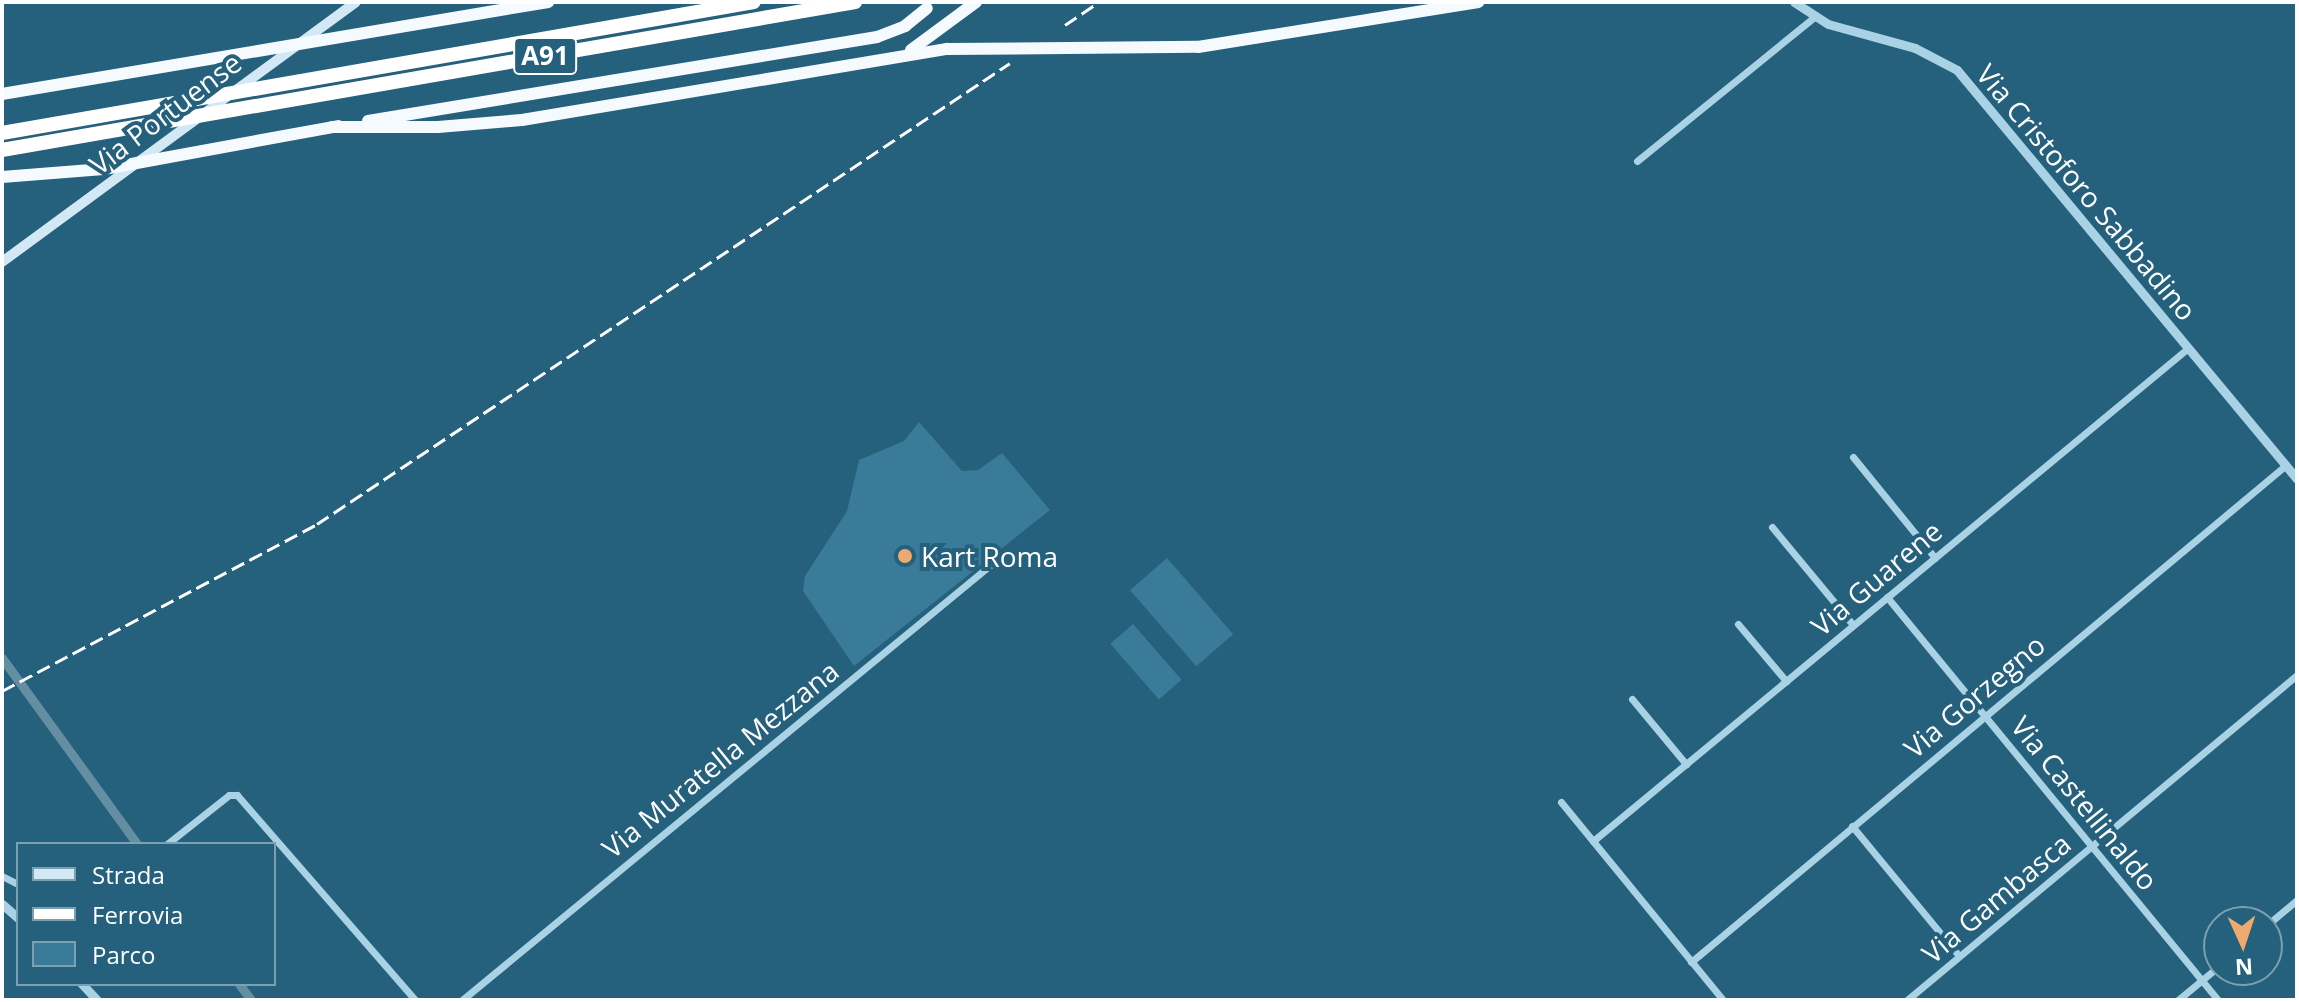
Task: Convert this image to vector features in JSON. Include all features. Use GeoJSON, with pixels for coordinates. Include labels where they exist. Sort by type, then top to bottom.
{"type":"FeatureCollection","features":[{"type":"Feature","properties":{"kind":"highway"},"geometry":{"type":"LineString","coordinates":[[2,92],[548,2]]}},
{"type":"Feature","properties":{"kind":"highway","name":"A91"},"geometry":{"type":"LineString","coordinates":[[2,133],[754,2]]}},
{"type":"Feature","properties":{"kind":"highway","name":"A91"},"geometry":{"type":"LineString","coordinates":[[2,150],[855,2]]}},
{"type":"Feature","properties":{"kind":"highway"},"geometry":{"type":"LineString","coordinates":[[901,55],[927,42],[976,2]]}},
{"type":"Feature","properties":{"kind":"highway"},"geometry":{"type":"LineString","coordinates":[[332,127],[438,127],[522,120],[901,55],[999,45],[1109,50],[1198,47],[1478,2]]}},
{"type":"Feature","properties":{"kind":"highway"},"geometry":{"type":"LineString","coordinates":[[2,177],[104,169],[228,143],[877,37],[905,26],[927,8]]}},
{"type":"Feature","properties":{"kind":"main road","name":"Via Portuense"},"geometry":{"type":"LineString","coordinates":[[2,262],[356,2]]}},
{"type":"Feature","properties":{"kind":"street","name":"Via Cristoforo Sabbadino"},"geometry":{"type":"LineString","coordinates":[[1794,2],[1814,17],[1921,50],[1957,70],[2297,479]]}},
{"type":"Feature","properties":{"kind":"street"},"geometry":{"type":"LineString","coordinates":[[1637,161],[1814,17]]}},
{"type":"Feature","properties":{"kind":"street","name":"Via Guarene"},"geometry":{"type":"LineString","coordinates":[[1593,841],[2188,348]]}},
{"type":"Feature","properties":{"kind":"street"},"geometry":{"type":"LineString","coordinates":[[1853,457],[1935,558]]}},
{"type":"Feature","properties":{"kind":"street","name":"Via Gorzegno"},"geometry":{"type":"LineString","coordinates":[[1691,962],[2286,465]]}},
{"type":"Feature","properties":{"kind":"street"},"geometry":{"type":"LineString","coordinates":[[1772,527],[1853,625]]}},
{"type":"Feature","properties":{"kind":"street","name":"Via Muratella Mezzana"},"geometry":{"type":"LineString","coordinates":[[462,1000],[1006,552]]}},
{"type":"Feature","properties":{"kind":"street","name":"Via Castellinaldo"},"geometry":{"type":"LineString","coordinates":[[1887,597],[2218,1000]]}},
{"type":"Feature","properties":{"kind":"street"},"geometry":{"type":"LineString","coordinates":[[1738,624],[1786,681]]}},
{"type":"Feature","properties":{"kind":"street","name":"Via Gambasca"},"geometry":{"type":"LineString","coordinates":[[1907,1000],[2297,675]]}},
{"type":"Feature","properties":{"kind":"street"},"geometry":{"type":"LineString","coordinates":[[1632,699],[1686,764]]}},
{"type":"Feature","properties":{"kind":"street"},"geometry":{"type":"LineString","coordinates":[[170,842],[229,795],[237,795],[415,1000]]}},
{"type":"Feature","properties":{"kind":"street"},"geometry":{"type":"LineString","coordinates":[[1561,802],[1723,1000]]}},
{"type":"Feature","properties":{"kind":"street"},"geometry":{"type":"LineString","coordinates":[[1852,826],[1959,956]]}},
{"type":"Feature","properties":{"kind":"street"},"geometry":{"type":"LineString","coordinates":[[2178,1000],[2202,980]]}},
{"type":"Feature","properties":{"kind":"green space","name":"Kart Roma"},"geometry":{"type":"Polygon","coordinates":[[[919,422],[962,471],[978,470],[1002,453],[1050,510],[854,666],[803,591],[805,576],[847,511],[859,460],[904,441],[919,422]]]}},
{"type":"Feature","properties":{"kind":"green space"},"geometry":{"type":"Polygon","coordinates":[[[1167,558],[1233,634],[1196,666],[1130,590],[1167,558]]]}},
{"type":"Feature","properties":{"kind":"green space"},"geometry":{"type":"Polygon","coordinates":[[[1133,624],[1182,680],[1159,700],[1110,644],[1133,624]]]}},
{"type":"Feature","properties":{"kind":"waterway"},"geometry":{"type":"LineString","coordinates":[[2,658],[136,842]]}},
{"type":"Feature","properties":{"kind":"waterway"},"geometry":{"type":"LineString","coordinates":[[240,986],[251,1000]]}},
{"type":"Feature","properties":{"kind":"railway"},"geometry":{"type":"LineString","coordinates":[[1065,25],[1099,2]]}},
{"type":"Feature","properties":{"kind":"railway"},"geometry":{"type":"LineString","coordinates":[[2,691],[317,524],[1010,63]]}},
{"type":"Feature","properties":{"kind":"place","name":"Kart Roma"},"geometry":{"type":"Point","coordinates":[905,556]}}]}
